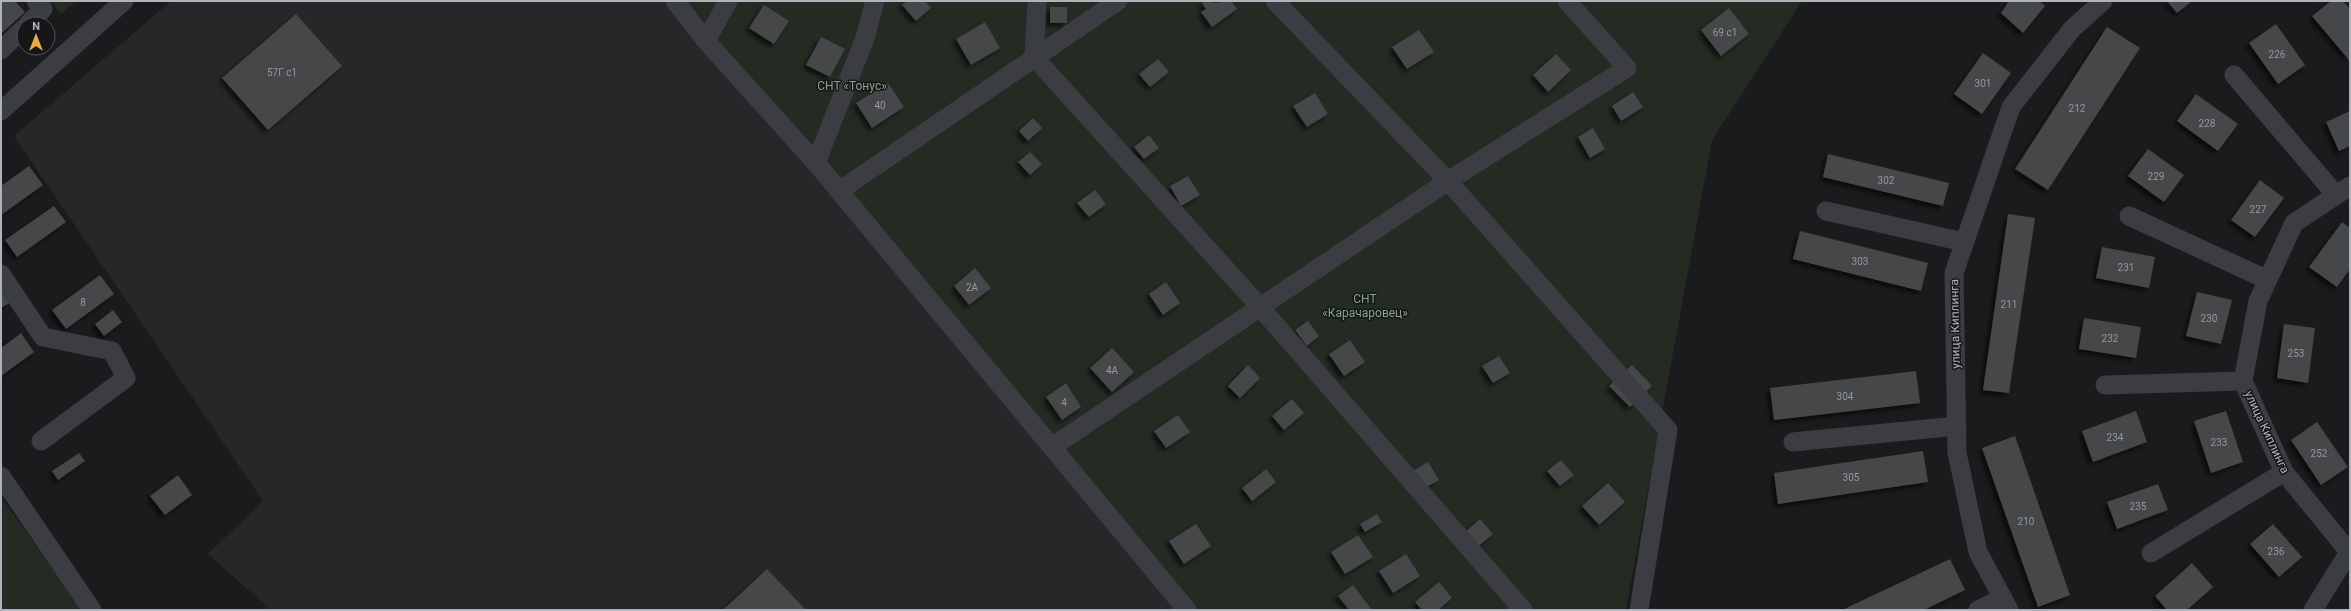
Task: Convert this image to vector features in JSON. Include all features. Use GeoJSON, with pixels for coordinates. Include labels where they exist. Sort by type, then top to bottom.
{"type":"FeatureCollection","features":[{"type":"Feature","properties":{"kind":"street"},"geometry":{"type":"LineString","coordinates":[[36,1],[43,9],[36,16]]}},
{"type":"Feature","properties":{"kind":"street"},"geometry":{"type":"LineString","coordinates":[[1,110],[124,1]]}},
{"type":"Feature","properties":{"kind":"street"},"geometry":{"type":"LineString","coordinates":[[674,1],[706,41],[816,163],[1187,610]]}},
{"type":"Feature","properties":{"kind":"street"},"geometry":{"type":"LineString","coordinates":[[706,41],[728,1]]}},
{"type":"Feature","properties":{"kind":"street"},"geometry":{"type":"LineString","coordinates":[[816,163],[865,38],[875,1]]}},
{"type":"Feature","properties":{"kind":"street"},"geometry":{"type":"LineString","coordinates":[[1037,1],[1034,57],[1261,308],[1523,610]]}},
{"type":"Feature","properties":{"kind":"street"},"geometry":{"type":"LineString","coordinates":[[839,191],[1118,1]]}},
{"type":"Feature","properties":{"kind":"street"},"geometry":{"type":"LineString","coordinates":[[1275,1],[1448,181],[1668,430],[1639,610]]}},
{"type":"Feature","properties":{"kind":"street"},"geometry":{"type":"LineString","coordinates":[[1052,447],[1448,181],[1627,68],[1567,1]]}},
{"type":"Feature","properties":{"kind":"street","name":"улица Киплинга"},"geometry":{"type":"LineString","coordinates":[[2006,604],[1978,552],[1957,453],[1954,273],[2011,107],[2072,29],[2103,1]]}},
{"type":"Feature","properties":{"kind":"street"},"geometry":{"type":"LineString","coordinates":[[1,50],[16,36]]}},
{"type":"Feature","properties":{"kind":"street"},"geometry":{"type":"LineString","coordinates":[[2234,75],[2343,190]]}},
{"type":"Feature","properties":{"kind":"street","name":"улица Киплинга"},"geometry":{"type":"LineString","coordinates":[[2343,190],[2294,223],[2258,301],[2243,381],[2284,472],[2349,553]]}},
{"type":"Feature","properties":{"kind":"street"},"geometry":{"type":"LineString","coordinates":[[1826,211],[1964,242]]}},
{"type":"Feature","properties":{"kind":"street"},"geometry":{"type":"LineString","coordinates":[[2129,216],[2268,280]]}},
{"type":"Feature","properties":{"kind":"street"},"geometry":{"type":"LineString","coordinates":[[1,274],[43,337],[112,351],[126,378],[42,441]]}},
{"type":"Feature","properties":{"kind":"street"},"geometry":{"type":"LineString","coordinates":[[2105,385],[2243,381]]}},
{"type":"Feature","properties":{"kind":"street"},"geometry":{"type":"LineString","coordinates":[[1793,442],[1956,426]]}},
{"type":"Feature","properties":{"kind":"street"},"geometry":{"type":"LineString","coordinates":[[2151,553],[2284,472]]}},
{"type":"Feature","properties":{"kind":"street"},"geometry":{"type":"LineString","coordinates":[[1,476],[92,610]]}},
{"type":"Feature","properties":{"kind":"street"},"geometry":{"type":"LineString","coordinates":[[2313,610],[2349,553]]}},
{"type":"Feature","properties":{"kind":"street"},"geometry":{"type":"LineString","coordinates":[[1978,610],[2006,604]]}},
{"type":"Feature","properties":{"kind":"shaded area"},"geometry":{"type":"Polygon","coordinates":[[[171,1],[670,1],[1177,610],[271,610],[208,554],[263,501],[14,136],[171,1]]]}},
{"type":"Feature","properties":{"kind":"green space"},"geometry":{"type":"Polygon","coordinates":[[[50,1],[76,1],[61,14],[50,1]]]}},
{"type":"Feature","properties":{"kind":"green space","name":"СНТ «Карачаровец»"},"geometry":{"type":"Polygon","coordinates":[[[670,1],[1802,1],[1712,140],[1626,610],[1194,610],[670,1]]]}},
{"type":"Feature","properties":{"kind":"green space"},"geometry":{"type":"Polygon","coordinates":[[[1,497],[83,610],[1,610],[1,497]]]}},
{"type":"Feature","properties":{"kind":"building"},"geometry":{"type":"Polygon","coordinates":[[[1,1],[15,1],[25,12],[21,16],[16,16],[16,20],[1,34],[1,1]]]}},
{"type":"Feature","properties":{"kind":"building"},"geometry":{"type":"Polygon","coordinates":[[[907,1],[925,1],[931,8],[916,21],[902,5],[907,1]]]}},
{"type":"Feature","properties":{"kind":"building"},"geometry":{"type":"Polygon","coordinates":[[[1205,1],[1215,3],[1231,1],[1237,9],[1212,27],[1201,12],[1206,9],[1202,3],[1205,1]]]}},
{"type":"Feature","properties":{"kind":"building"},"geometry":{"type":"Polygon","coordinates":[[[2009,1],[2039,1],[2045,6],[2023,33],[2001,13],[2009,1]]]}},
{"type":"Feature","properties":{"kind":"building"},"geometry":{"type":"Polygon","coordinates":[[[2167,1],[2192,1],[2177,13],[2167,1]]]}},
{"type":"Feature","properties":{"kind":"building"},"geometry":{"type":"Polygon","coordinates":[[[2331,1],[2343,1],[2350,9],[2349,60],[2312,16],[2331,1]]]}},
{"type":"Feature","properties":{"kind":"building"},"geometry":{"type":"Polygon","coordinates":[[[764,5],[789,21],[774,44],[749,28],[764,5]]]}},
{"type":"Feature","properties":{"kind":"building"},"geometry":{"type":"Polygon","coordinates":[[[1050,7],[1067,7],[1067,23],[1050,23],[1050,7]]]}},
{"type":"Feature","properties":{"kind":"building"},"geometry":{"type":"Polygon","coordinates":[[[1729,8],[1749,34],[1721,56],[1701,30],[1729,8]]]}},
{"type":"Feature","properties":{"kind":"building"},"geometry":{"type":"Polygon","coordinates":[[[296,14],[342,66],[268,130],[222,78],[296,14]]]}},
{"type":"Feature","properties":{"kind":"building"},"geometry":{"type":"Polygon","coordinates":[[[985,22],[1000,48],[971,65],[956,39],[985,22]]]}},
{"type":"Feature","properties":{"kind":"building"},"geometry":{"type":"Polygon","coordinates":[[[2276,24],[2305,65],[2278,84],[2249,43],[2276,24]]]}},
{"type":"Feature","properties":{"kind":"building"},"geometry":{"type":"Polygon","coordinates":[[[2107,27],[2140,48],[2048,190],[2015,169],[2107,27]]]}},
{"type":"Feature","properties":{"kind":"building"},"geometry":{"type":"Polygon","coordinates":[[[1419,30],[1434,52],[1407,69],[1392,47],[1419,30]]]}},
{"type":"Feature","properties":{"kind":"building"},"geometry":{"type":"Polygon","coordinates":[[[821,37],[845,49],[830,77],[806,65],[821,37]]]}},
{"type":"Feature","properties":{"kind":"building"},"geometry":{"type":"Polygon","coordinates":[[[1983,53],[2011,73],[1982,114],[1954,94],[1983,53]]]}},
{"type":"Feature","properties":{"kind":"building"},"geometry":{"type":"Polygon","coordinates":[[[1556,54],[1571,70],[1548,92],[1533,75],[1556,54]]]}},
{"type":"Feature","properties":{"kind":"building"},"geometry":{"type":"Polygon","coordinates":[[[1158,59],[1169,72],[1150,87],[1139,74],[1158,59]]]}},
{"type":"Feature","properties":{"kind":"building"},"geometry":{"type":"Polygon","coordinates":[[[888,83],[904,107],[872,128],[856,103],[888,83]]]}},
{"type":"Feature","properties":{"kind":"building"},"geometry":{"type":"Polygon","coordinates":[[[1633,92],[1643,107],[1621,121],[1612,106],[1633,92]]]}},
{"type":"Feature","properties":{"kind":"building"},"geometry":{"type":"Polygon","coordinates":[[[1315,93],[1328,114],[1307,127],[1293,106],[1315,93]]]}},
{"type":"Feature","properties":{"kind":"building"},"geometry":{"type":"Polygon","coordinates":[[[2196,94],[2238,124],[2218,151],[2177,121],[2196,94]]]}},
{"type":"Feature","properties":{"kind":"building"},"geometry":{"type":"Polygon","coordinates":[[[2350,111],[2350,146],[2339,151],[2326,122],[2350,111]]]}},
{"type":"Feature","properties":{"kind":"building"},"geometry":{"type":"Polygon","coordinates":[[[1033,118],[1042,128],[1028,141],[1019,131],[1033,118]]]}},
{"type":"Feature","properties":{"kind":"building"},"geometry":{"type":"Polygon","coordinates":[[[1593,128],[1605,149],[1590,158],[1578,137],[1593,128]]]}},
{"type":"Feature","properties":{"kind":"building"},"geometry":{"type":"Polygon","coordinates":[[[1149,135],[1159,148],[1144,159],[1134,147],[1149,135]]]}},
{"type":"Feature","properties":{"kind":"building"},"geometry":{"type":"Polygon","coordinates":[[[2148,149],[2184,175],[2164,202],[2128,176],[2148,149]]]}},
{"type":"Feature","properties":{"kind":"building"},"geometry":{"type":"Polygon","coordinates":[[[1030,152],[1042,164],[1030,175],[1018,162],[1030,152]]]}},
{"type":"Feature","properties":{"kind":"building"},"geometry":{"type":"Polygon","coordinates":[[[1828,154],[1949,183],[1943,206],[1823,177],[1828,154]]]}},
{"type":"Feature","properties":{"kind":"building"},"geometry":{"type":"Polygon","coordinates":[[[29,166],[43,185],[1,215],[1,186],[29,166]]]}},
{"type":"Feature","properties":{"kind":"building"},"geometry":{"type":"Polygon","coordinates":[[[1188,176],[1200,195],[1181,206],[1170,186],[1188,176]]]}},
{"type":"Feature","properties":{"kind":"building"},"geometry":{"type":"Polygon","coordinates":[[[2260,180],[2284,198],[2255,237],[2231,220],[2260,180]]]}},
{"type":"Feature","properties":{"kind":"building"},"geometry":{"type":"Polygon","coordinates":[[[1095,190],[1106,204],[1089,217],[1077,203],[1095,190]]]}},
{"type":"Feature","properties":{"kind":"building"},"geometry":{"type":"Polygon","coordinates":[[[54,206],[66,222],[17,257],[5,240],[54,206]]]}},
{"type":"Feature","properties":{"kind":"building"},"geometry":{"type":"Polygon","coordinates":[[[2008,214],[2035,218],[2009,393],[1983,390],[2008,214]]]}},
{"type":"Feature","properties":{"kind":"building"},"geometry":{"type":"Polygon","coordinates":[[[2342,222],[2350,228],[2350,269],[2337,287],[2309,267],[2342,222]]]}},
{"type":"Feature","properties":{"kind":"building"},"geometry":{"type":"Polygon","coordinates":[[[1800,231],[1928,263],[1921,291],[1793,259],[1800,231]]]}},
{"type":"Feature","properties":{"kind":"building"},"geometry":{"type":"Polygon","coordinates":[[[2102,247],[2155,257],[2149,288],[2096,278],[2102,247]]]}},
{"type":"Feature","properties":{"kind":"building"},"geometry":{"type":"Polygon","coordinates":[[[975,268],[991,288],[969,305],[954,286],[975,268]]]}},
{"type":"Feature","properties":{"kind":"building"},"geometry":{"type":"Polygon","coordinates":[[[100,275],[114,294],[66,329],[52,310],[100,275]]]}},
{"type":"Feature","properties":{"kind":"building"},"geometry":{"type":"Polygon","coordinates":[[[1166,282],[1180,303],[1163,315],[1149,294],[1166,282]]]}},
{"type":"Feature","properties":{"kind":"building"},"geometry":{"type":"Polygon","coordinates":[[[1,291],[9,303],[1,308],[1,291]]]}},
{"type":"Feature","properties":{"kind":"building"},"geometry":{"type":"Polygon","coordinates":[[[2197,292],[2232,300],[2221,344],[2186,336],[2197,292]]]}},
{"type":"Feature","properties":{"kind":"building"},"geometry":{"type":"Polygon","coordinates":[[[113,310],[122,322],[104,336],[95,324],[113,310]]]}},
{"type":"Feature","properties":{"kind":"building"},"geometry":{"type":"Polygon","coordinates":[[[2084,318],[2141,327],[2136,358],[2079,349],[2084,318]]]}},
{"type":"Feature","properties":{"kind":"building"},"geometry":{"type":"Polygon","coordinates":[[[1308,321],[1319,336],[1307,346],[1295,330],[1308,321]]]}},
{"type":"Feature","properties":{"kind":"building"},"geometry":{"type":"Polygon","coordinates":[[[2284,324],[2315,328],[2308,383],[2277,378],[2284,324]]]}},
{"type":"Feature","properties":{"kind":"building"},"geometry":{"type":"Polygon","coordinates":[[[21,333],[34,352],[1,376],[1,348],[21,333]]]}},
{"type":"Feature","properties":{"kind":"building"},"geometry":{"type":"Polygon","coordinates":[[[1350,340],[1365,362],[1344,376],[1329,354],[1350,340]]]}},
{"type":"Feature","properties":{"kind":"building"},"geometry":{"type":"Polygon","coordinates":[[[1112,348],[1134,372],[1112,392],[1090,368],[1112,348]]]}},
{"type":"Feature","properties":{"kind":"building"},"geometry":{"type":"Polygon","coordinates":[[[1499,356],[1510,373],[1493,383],[1482,366],[1499,356]]]}},
{"type":"Feature","properties":{"kind":"building"},"geometry":{"type":"Polygon","coordinates":[[[1248,365],[1260,378],[1240,398],[1228,386],[1248,365]]]}},
{"type":"Feature","properties":{"kind":"building"},"geometry":{"type":"Polygon","coordinates":[[[1632,365],[1652,386],[1630,407],[1609,386],[1632,365]]]}},
{"type":"Feature","properties":{"kind":"building"},"geometry":{"type":"Polygon","coordinates":[[[1916,371],[1920,403],[1774,420],[1770,388],[1916,371]]]}},
{"type":"Feature","properties":{"kind":"building"},"geometry":{"type":"Polygon","coordinates":[[[1066,383],[1081,407],[1062,420],[1046,397],[1066,383]]]}},
{"type":"Feature","properties":{"kind":"building"},"geometry":{"type":"Polygon","coordinates":[[[1292,399],[1304,413],[1284,430],[1272,416],[1292,399]]]}},
{"type":"Feature","properties":{"kind":"building"},"geometry":{"type":"Polygon","coordinates":[[[2136,411],[2147,442],[2093,462],[2082,431],[2136,411]]]}},
{"type":"Feature","properties":{"kind":"building"},"geometry":{"type":"Polygon","coordinates":[[[2226,411],[2243,462],[2211,473],[2194,421],[2226,411]]]}},
{"type":"Feature","properties":{"kind":"building"},"geometry":{"type":"Polygon","coordinates":[[[1178,415],[1190,432],[1166,448],[1154,431],[1178,415]]]}},
{"type":"Feature","properties":{"kind":"building"},"geometry":{"type":"Polygon","coordinates":[[[2317,422],[2348,467],[2321,485],[2291,440],[2317,422]]]}},
{"type":"Feature","properties":{"kind":"building"},"geometry":{"type":"Polygon","coordinates":[[[2015,436],[2070,595],[2038,607],[1982,448],[2015,436]]]}},
{"type":"Feature","properties":{"kind":"building"},"geometry":{"type":"Polygon","coordinates":[[[1923,451],[1928,482],[1778,504],[1774,473],[1923,451]]]}},
{"type":"Feature","properties":{"kind":"building"},"geometry":{"type":"Polygon","coordinates":[[[79,453],[85,461],[58,480],[52,471],[79,453]]]}},
{"type":"Feature","properties":{"kind":"building"},"geometry":{"type":"Polygon","coordinates":[[[1561,460],[1574,475],[1560,486],[1547,471],[1561,460]]]}},
{"type":"Feature","properties":{"kind":"building"},"geometry":{"type":"Polygon","coordinates":[[[1428,462],[1439,480],[1420,491],[1409,473],[1428,462]]]}},
{"type":"Feature","properties":{"kind":"building"},"geometry":{"type":"Polygon","coordinates":[[[1266,469],[1276,482],[1252,501],[1242,488],[1266,469]]]}},
{"type":"Feature","properties":{"kind":"building"},"geometry":{"type":"Polygon","coordinates":[[[178,475],[192,495],[165,515],[150,496],[178,475]]]}},
{"type":"Feature","properties":{"kind":"building"},"geometry":{"type":"Polygon","coordinates":[[[1608,483],[1625,502],[1599,525],[1582,506],[1608,483]]]}},
{"type":"Feature","properties":{"kind":"building"},"geometry":{"type":"Polygon","coordinates":[[[2158,484],[2168,510],[2117,529],[2107,502],[2158,484]]]}},
{"type":"Feature","properties":{"kind":"building"},"geometry":{"type":"Polygon","coordinates":[[[1377,514],[1382,522],[1365,532],[1360,524],[1377,514]]]}},
{"type":"Feature","properties":{"kind":"building"},"geometry":{"type":"Polygon","coordinates":[[[1480,519],[1493,534],[1476,548],[1464,533],[1480,519]]]}},
{"type":"Feature","properties":{"kind":"building"},"geometry":{"type":"Polygon","coordinates":[[[1196,524],[1211,546],[1184,564],[1169,541],[1196,524]]]}},
{"type":"Feature","properties":{"kind":"building"},"geometry":{"type":"Polygon","coordinates":[[[2273,524],[2302,557],[2279,577],[2250,544],[2273,524]]]}},
{"type":"Feature","properties":{"kind":"building"},"geometry":{"type":"Polygon","coordinates":[[[1358,535],[1373,557],[1345,574],[1331,552],[1358,535]]]}},
{"type":"Feature","properties":{"kind":"building"},"geometry":{"type":"Polygon","coordinates":[[[1406,554],[1420,576],[1393,593],[1379,571],[1406,554]]]}},
{"type":"Feature","properties":{"kind":"building"},"geometry":{"type":"Polygon","coordinates":[[[1950,559],[1965,590],[1924,610],[1842,610],[1950,559]]]}},
{"type":"Feature","properties":{"kind":"building"},"geometry":{"type":"Polygon","coordinates":[[[2192,563],[2213,587],[2187,610],[2167,610],[2155,596],[2192,563]]]}},
{"type":"Feature","properties":{"kind":"building"},"geometry":{"type":"Polygon","coordinates":[[[767,569],[806,610],[723,610],[767,569]]]}},
{"type":"Feature","properties":{"kind":"building"},"geometry":{"type":"Polygon","coordinates":[[[1439,582],[1452,598],[1438,610],[1422,610],[1415,602],[1439,582]]]}},
{"type":"Feature","properties":{"kind":"building"},"geometry":{"type":"Polygon","coordinates":[[[1353,585],[1372,610],[1349,610],[1338,596],[1353,585]]]}},
{"type":"Feature","properties":{"kind":"park label","name":"СНТ «Тонус»"},"geometry":{"type":"Point","coordinates":[852,86]}}]}
